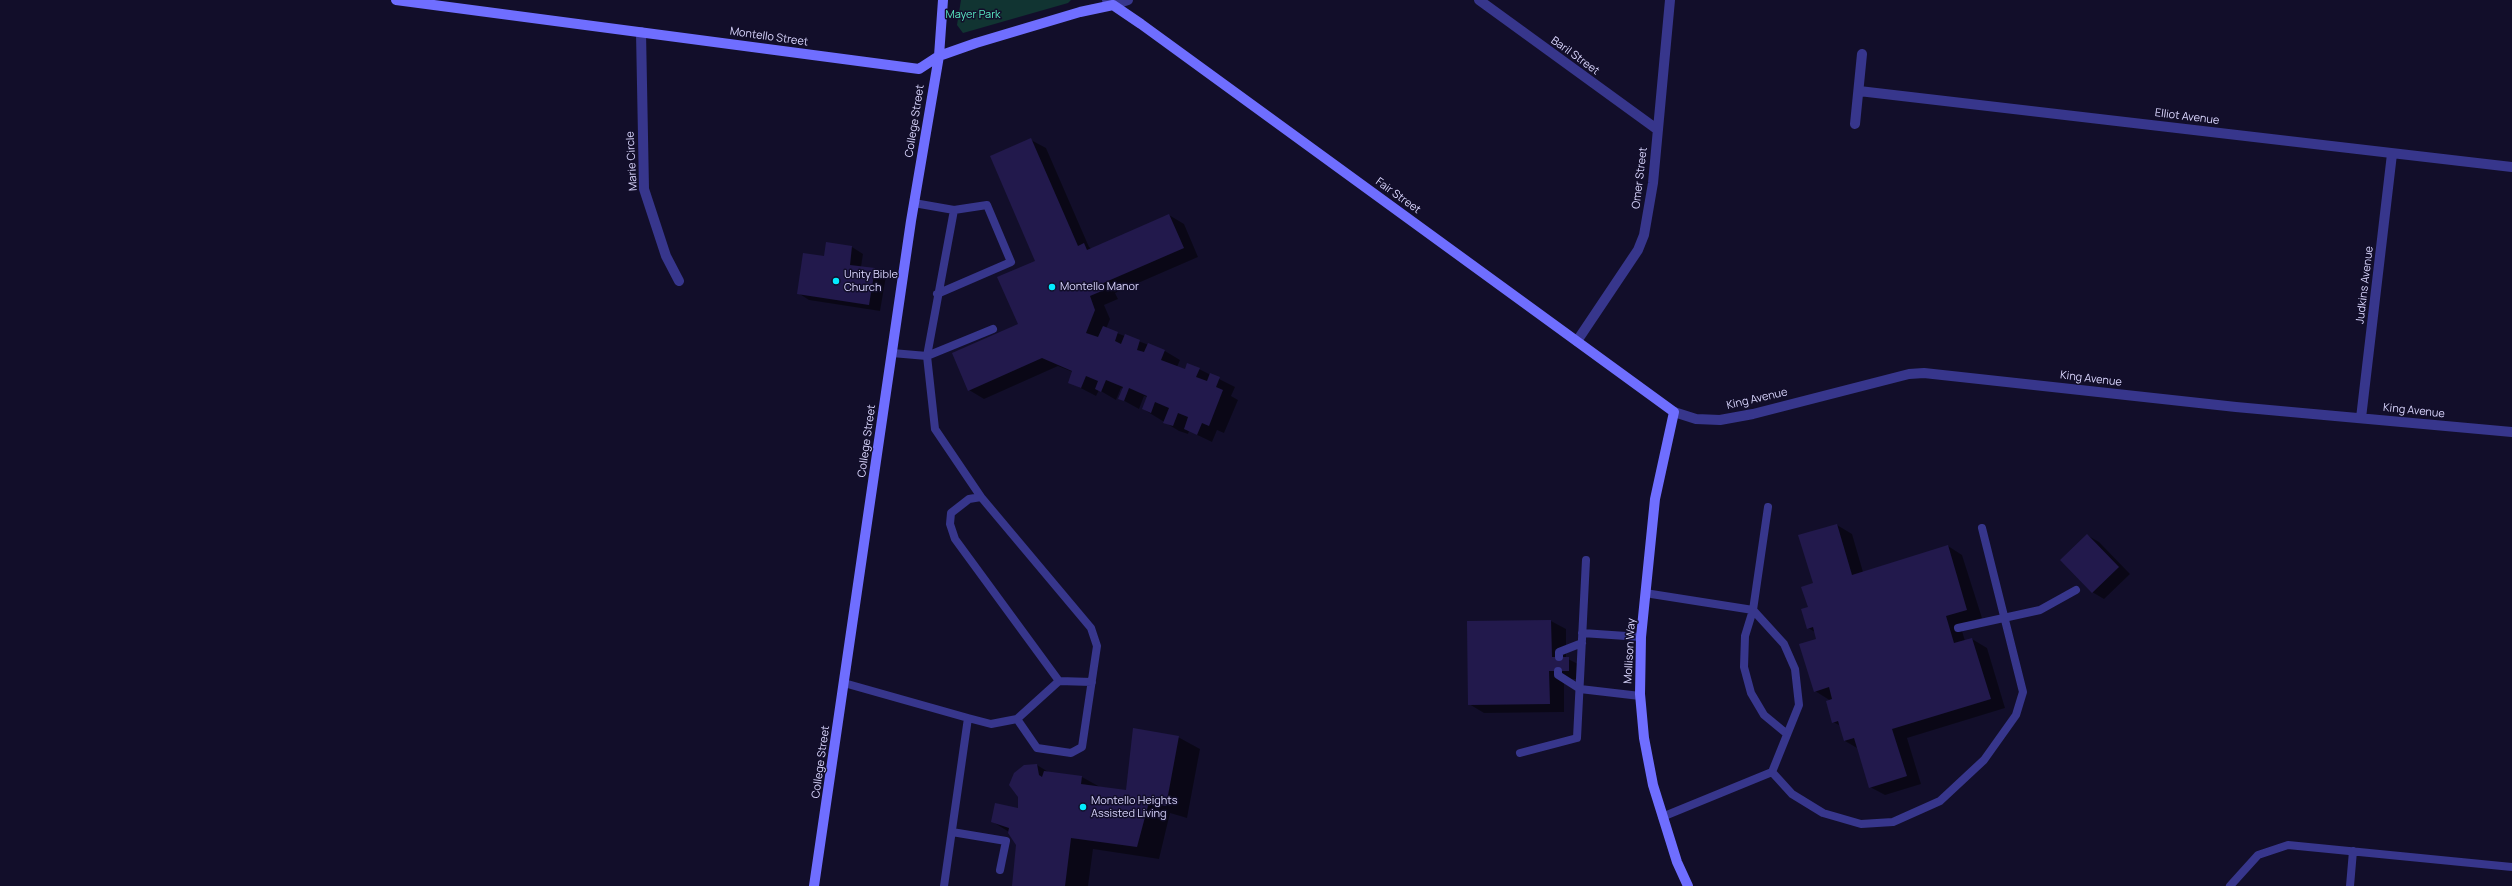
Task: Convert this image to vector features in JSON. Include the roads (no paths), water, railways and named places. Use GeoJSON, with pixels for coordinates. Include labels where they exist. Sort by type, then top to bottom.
{"type":"FeatureCollection","features":[{"type":"Feature","properties":{"kind":"main road","name":"Montello Street"},"geometry":{"type":"LineString","coordinates":[[396,0],[577,26],[641,32],[919,69],[939,56],[1110,3]]}},
{"type":"Feature","properties":{"kind":"main road","name":"College Street"},"geometry":{"type":"LineString","coordinates":[[814,886],[914,203],[939,56],[943,0]]}},
{"type":"Feature","properties":{"kind":"main road","name":"Fair Street"},"geometry":{"type":"LineString","coordinates":[[1110,3],[1674,412]]}},
{"type":"Feature","properties":{"kind":"main road","name":"Mollison Way"},"geometry":{"type":"LineString","coordinates":[[1674,412],[1655,499],[1641,637],[1640,696],[1644,738],[1653,786],[1662,817],[1688,886]]}},
{"type":"Feature","properties":{"kind":"street","name":"Montello Street"},"geometry":{"type":"LineString","coordinates":[[1110,3],[1128,0]]}},
{"type":"Feature","properties":{"kind":"street","name":"Baril Street"},"geometry":{"type":"LineString","coordinates":[[1479,0],[1658,130]]}},
{"type":"Feature","properties":{"kind":"street","name":"Omer Street"},"geometry":{"type":"LineString","coordinates":[[1578,341],[1641,243],[1653,183],[1670,0]]}},
{"type":"Feature","properties":{"kind":"street","name":"Marie Circle"},"geometry":{"type":"LineString","coordinates":[[641,32],[644,190],[666,256],[679,281]]}},
{"type":"Feature","properties":{"kind":"street"},"geometry":{"type":"LineString","coordinates":[[1855,124],[1862,54]]}},
{"type":"Feature","properties":{"kind":"street","name":"Elliot Avenue"},"geometry":{"type":"LineString","coordinates":[[1859,92],[2512,167]]}},
{"type":"Feature","properties":{"kind":"street","name":"Judkins Avenue"},"geometry":{"type":"LineString","coordinates":[[2361,418],[2392,154]]}},
{"type":"Feature","properties":{"kind":"street","name":"King Avenue"},"geometry":{"type":"LineString","coordinates":[[1674,412],[1696,419],[1720,420],[1753,414],[1909,374],[1924,372],[2236,407],[2512,432]]}},
{"type":"Feature","properties":{"kind":"lane"},"geometry":{"type":"LineString","coordinates":[[914,203],[954,210],[987,205],[1011,262],[937,294]]}},
{"type":"Feature","properties":{"kind":"lane"},"geometry":{"type":"LineString","coordinates":[[954,210],[937,294],[927,356],[935,430],[981,498],[1091,628],[1097,646],[1082,747],[1071,753],[1037,748],[1017,719]]}},
{"type":"Feature","properties":{"kind":"lane"},"geometry":{"type":"LineString","coordinates":[[892,354],[927,356],[993,329]]}},
{"type":"Feature","properties":{"kind":"lane"},"geometry":{"type":"LineString","coordinates":[[981,498],[969,499],[952,513],[950,524],[955,539],[1059,681]]}},
{"type":"Feature","properties":{"kind":"lane"},"geometry":{"type":"LineString","coordinates":[[1768,507],[1753,610],[1745,636],[1744,667],[1751,693],[1764,715],[1787,734]]}},
{"type":"Feature","properties":{"kind":"lane"},"geometry":{"type":"LineString","coordinates":[[1772,772],[1792,794],[1823,813],[1861,824],[1893,822],[1940,801],[1984,760],[2016,716],[2023,692],[1982,528]]}},
{"type":"Feature","properties":{"kind":"lane"},"geometry":{"type":"LineString","coordinates":[[1520,753],[1577,738],[1586,560]]}},
{"type":"Feature","properties":{"kind":"lane"},"geometry":{"type":"LineString","coordinates":[[1958,628],[2040,610],[2076,590]]}},
{"type":"Feature","properties":{"kind":"lane"},"geometry":{"type":"LineString","coordinates":[[1645,593],[1753,610],[1784,644],[1795,669],[1800,705],[1772,772],[1662,817]]}},
{"type":"Feature","properties":{"kind":"lane"},"geometry":{"type":"LineString","coordinates":[[1582,632],[1641,637]]}},
{"type":"Feature","properties":{"kind":"lane"},"geometry":{"type":"LineString","coordinates":[[1558,657],[1559,652],[1582,643]]}},
{"type":"Feature","properties":{"kind":"lane"},"geometry":{"type":"LineString","coordinates":[[1558,671],[1558,675],[1580,689],[1640,696]]}},
{"type":"Feature","properties":{"kind":"lane"},"geometry":{"type":"LineString","coordinates":[[844,683],[991,724],[1017,719],[1059,681],[1092,682]]}},
{"type":"Feature","properties":{"kind":"lane"},"geometry":{"type":"LineString","coordinates":[[946,885],[968,718]]}},
{"type":"Feature","properties":{"kind":"lane"},"geometry":{"type":"LineString","coordinates":[[952,832],[1006,841],[1000,870]]}},
{"type":"Feature","properties":{"kind":"lane"},"geometry":{"type":"LineString","coordinates":[[2230,886],[2258,854],[2288,845],[2512,867]]}},
{"type":"Feature","properties":{"kind":"lane"},"geometry":{"type":"LineString","coordinates":[[2350,886],[2353,851]]}},
{"type":"Feature","properties":{"kind":"place","name":"Unity Bible Church"},"geometry":{"type":"Point","coordinates":[836,281]}},
{"type":"Feature","properties":{"kind":"place","name":"Montello Manor"},"geometry":{"type":"Point","coordinates":[1052,287]}},
{"type":"Feature","properties":{"kind":"place","name":"Montello Heights Assisted Living"},"geometry":{"type":"Point","coordinates":[1083,807]}},
{"type":"Feature","properties":{"kind":"park label","name":"Mayer Park"},"geometry":{"type":"Point","coordinates":[973,15]}}]}
